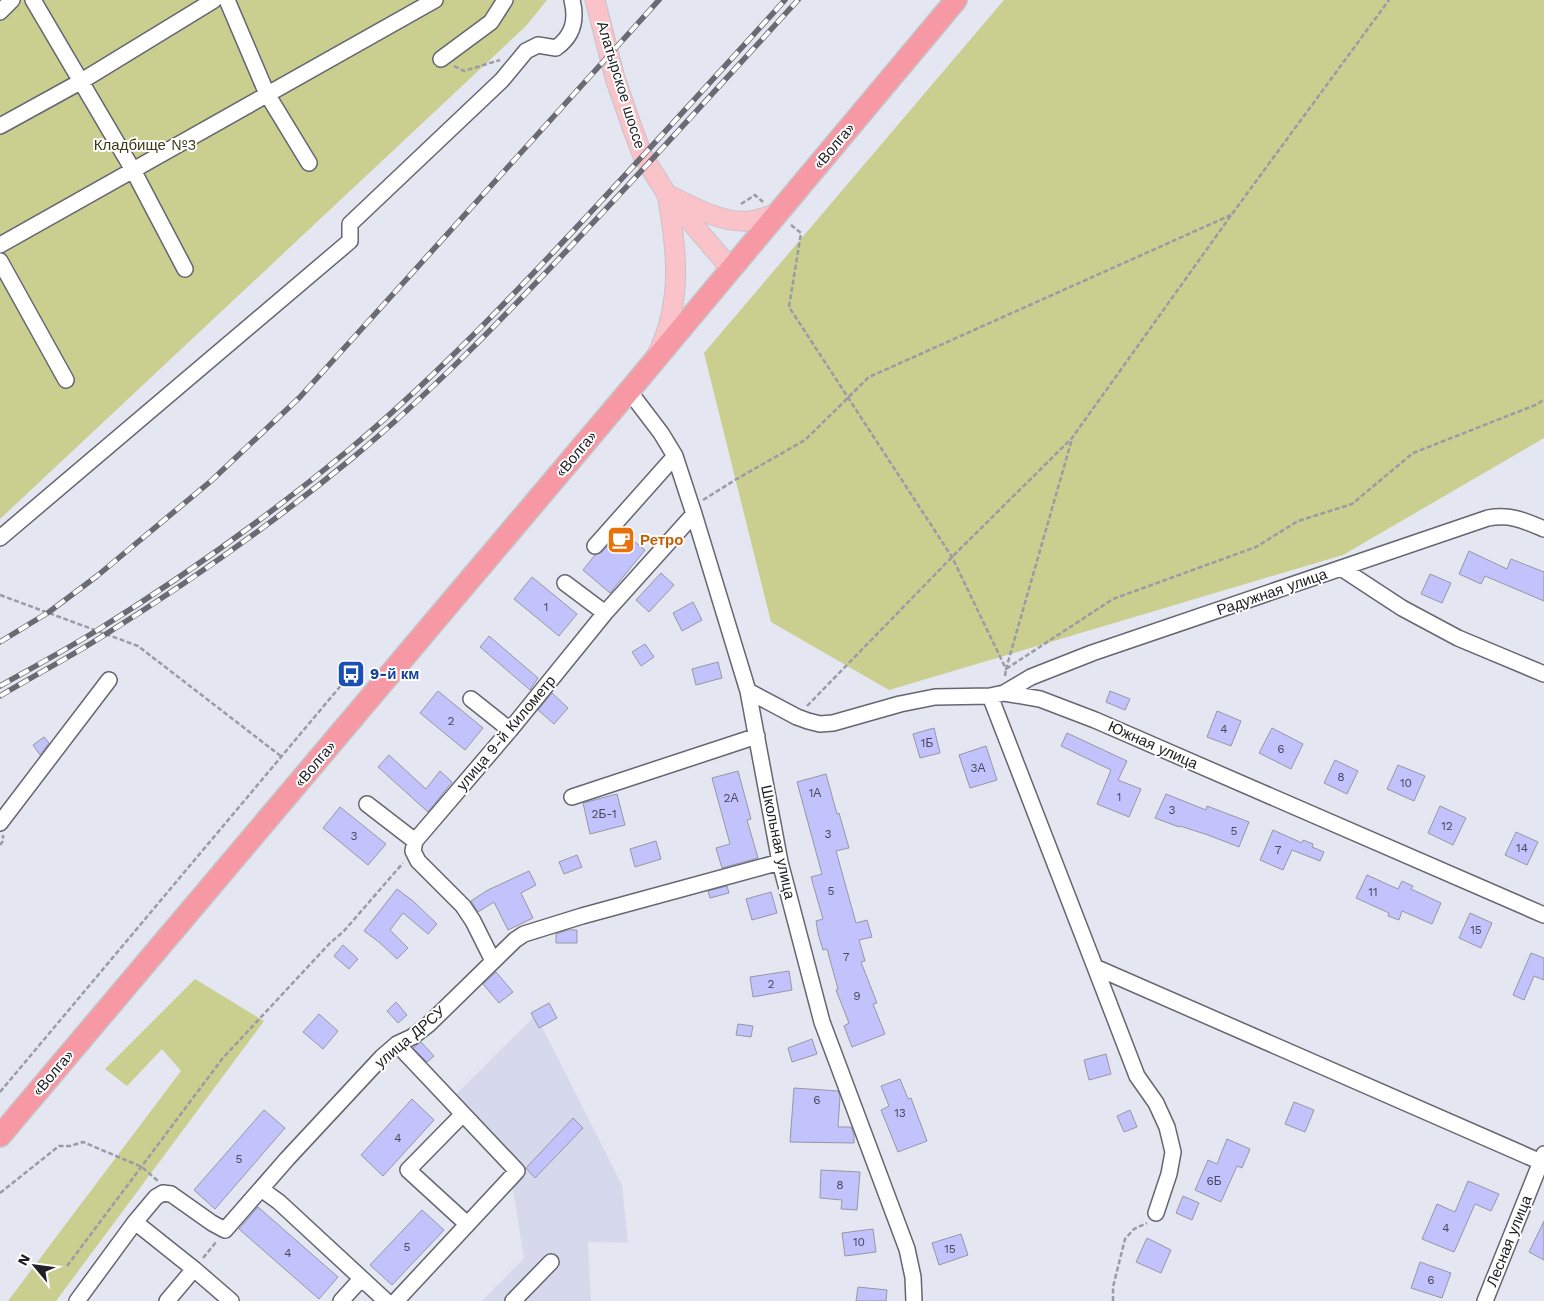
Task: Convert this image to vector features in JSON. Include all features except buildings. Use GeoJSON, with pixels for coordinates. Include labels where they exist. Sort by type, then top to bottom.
{"type":"FeatureCollection","features":[{"type":"Feature","properties":{"kind":"highway","name":"«Волга»"},"geometry":{"type":"LineString","coordinates":[[0,1136],[629,392],[956,0]]}},
{"type":"Feature","properties":{"kind":"main road","name":"Алатырское шоссе"},"geometry":{"type":"LineString","coordinates":[[595,0],[616,78],[633,130],[643,156],[666,193]]}},
{"type":"Feature","properties":{"kind":"main road"},"geometry":{"type":"LineString","coordinates":[[666,193],[691,206],[733,220],[748,221],[778,214]]}},
{"type":"Feature","properties":{"kind":"main road"},"geometry":{"type":"LineString","coordinates":[[666,193],[731,269]]}},
{"type":"Feature","properties":{"kind":"main road"},"geometry":{"type":"LineString","coordinates":[[653,362],[663,342],[669,322],[676,285],[673,230],[666,193]]}},
{"type":"Feature","properties":{"kind":"street"},"geometry":{"type":"LineString","coordinates":[[0,12],[12,0]]}},
{"type":"Feature","properties":{"kind":"street"},"geometry":{"type":"LineString","coordinates":[[33,0],[133,170],[185,269]]}},
{"type":"Feature","properties":{"kind":"street"},"geometry":{"type":"LineString","coordinates":[[0,126],[80,82],[214,0]]}},
{"type":"Feature","properties":{"kind":"street"},"geometry":{"type":"LineString","coordinates":[[227,0],[267,94],[309,163]]}},
{"type":"Feature","properties":{"kind":"street"},"geometry":{"type":"LineString","coordinates":[[0,245],[435,0]]}},
{"type":"Feature","properties":{"kind":"street"},"geometry":{"type":"LineString","coordinates":[[441,59],[491,22],[505,0]]}},
{"type":"Feature","properties":{"kind":"street"},"geometry":{"type":"LineString","coordinates":[[0,538],[350,241],[350,224],[502,80],[526,51],[538,45],[556,48],[565,42],[572,30],[575,13],[572,0]]}},
{"type":"Feature","properties":{"kind":"street"},"geometry":{"type":"LineString","coordinates":[[0,261],[66,380]]}},
{"type":"Feature","properties":{"kind":"street","name":"Школьная улица"},"geometry":{"type":"LineString","coordinates":[[629,392],[661,432],[675,456],[693,510],[748,691],[780,862],[822,1022],[907,1250],[913,1277],[914,1301]]}},
{"type":"Feature","properties":{"kind":"street"},"geometry":{"type":"LineString","coordinates":[[595,546],[675,456]]}},
{"type":"Feature","properties":{"kind":"street","name":"улица 9-й Километр"},"geometry":{"type":"LineString","coordinates":[[414,846],[605,613],[693,510]]}},
{"type":"Feature","properties":{"kind":"street","name":"Радужная улица"},"geometry":{"type":"LineString","coordinates":[[997,694],[1031,677],[1092,653],[1488,518],[1503,516],[1526,521],[1544,529]]}},
{"type":"Feature","properties":{"kind":"street"},"geometry":{"type":"LineString","coordinates":[[1340,568],[1402,608],[1458,638],[1544,674]]}},
{"type":"Feature","properties":{"kind":"street"},"geometry":{"type":"LineString","coordinates":[[565,583],[605,613]]}},
{"type":"Feature","properties":{"kind":"street"},"geometry":{"type":"LineString","coordinates":[[0,823],[109,680]]}},
{"type":"Feature","properties":{"kind":"street","name":"Южная улица"},"geometry":{"type":"LineString","coordinates":[[748,691],[797,716],[820,724],[833,723],[900,704],[935,697],[997,694],[1040,699],[1095,720],[1544,915]]}},
{"type":"Feature","properties":{"kind":"street"},"geometry":{"type":"LineString","coordinates":[[997,694],[1095,967],[1137,1076],[1156,1103],[1167,1127],[1173,1152],[1169,1174],[1156,1213]]}},
{"type":"Feature","properties":{"kind":"street"},"geometry":{"type":"LineString","coordinates":[[471,699],[510,730]]}},
{"type":"Feature","properties":{"kind":"street"},"geometry":{"type":"LineString","coordinates":[[572,797],[757,736]]}},
{"type":"Feature","properties":{"kind":"street"},"geometry":{"type":"LineString","coordinates":[[367,804],[414,846],[418,860],[463,906],[473,921],[493,961]]}},
{"type":"Feature","properties":{"kind":"street","name":"улица ДРСУ"},"geometry":{"type":"LineString","coordinates":[[225,1230],[287,1159],[382,1057],[429,1024],[515,940],[524,934],[582,916],[780,862]]}},
{"type":"Feature","properties":{"kind":"street"},"geometry":{"type":"LineString","coordinates":[[1095,967],[1542,1158]]}},
{"type":"Feature","properties":{"kind":"street"},"geometry":{"type":"LineString","coordinates":[[396,1301],[517,1171],[398,1044]]}},
{"type":"Feature","properties":{"kind":"street"},"geometry":{"type":"LineString","coordinates":[[463,1114],[408,1170],[467,1224]]}},
{"type":"Feature","properties":{"kind":"street","name":"Лесная улица"},"geometry":{"type":"LineString","coordinates":[[1485,1301],[1542,1158]]}},
{"type":"Feature","properties":{"kind":"street"},"geometry":{"type":"LineString","coordinates":[[261,1189],[279,1202],[386,1301]]}},
{"type":"Feature","properties":{"kind":"street"},"geometry":{"type":"LineString","coordinates":[[76,1301],[156,1197],[163,1193],[171,1194],[225,1230]]}},
{"type":"Feature","properties":{"kind":"street"},"geometry":{"type":"LineString","coordinates":[[136,1222],[230,1301]]}},
{"type":"Feature","properties":{"kind":"street"},"geometry":{"type":"LineString","coordinates":[[514,1301],[551,1262]]}},
{"type":"Feature","properties":{"kind":"street"},"geometry":{"type":"LineString","coordinates":[[167,1301],[194,1269]]}},
{"type":"Feature","properties":{"kind":"street"},"geometry":{"type":"LineString","coordinates":[[341,1301],[361,1278]]}},
{"type":"Feature","properties":{"kind":"path"},"geometry":{"type":"LineString","coordinates":[[797,716],[952,557],[1072,438],[1232,214],[1389,0]]}},
{"type":"Feature","properties":{"kind":"path"},"geometry":{"type":"LineString","coordinates":[[441,59],[464,72],[526,51]]}},
{"type":"Feature","properties":{"kind":"path"},"geometry":{"type":"LineString","coordinates":[[735,205],[741,204],[755,195],[801,233],[789,308],[952,557],[1006,669]]}},
{"type":"Feature","properties":{"kind":"path"},"geometry":{"type":"LineString","coordinates":[[693,510],[735,480],[805,440],[868,377],[1232,214]]}},
{"type":"Feature","properties":{"kind":"path"},"geometry":{"type":"LineString","coordinates":[[1006,669],[1113,599],[1256,547],[1298,521],[1352,504],[1413,453],[1544,400]]}},
{"type":"Feature","properties":{"kind":"path"},"geometry":{"type":"LineString","coordinates":[[997,694],[1006,669],[1072,438]]}},
{"type":"Feature","properties":{"kind":"path"},"geometry":{"type":"LineString","coordinates":[[0,595],[138,646],[282,757]]}},
{"type":"Feature","properties":{"kind":"path"},"geometry":{"type":"LineString","coordinates":[[0,1092],[359,664]]}},
{"type":"Feature","properties":{"kind":"path"},"geometry":{"type":"LineString","coordinates":[[67,1266],[222,1059],[329,944],[344,931],[414,846]]}},
{"type":"Feature","properties":{"kind":"path"},"geometry":{"type":"LineString","coordinates":[[0,1193],[59,1146],[70,1146],[83,1142],[142,1166],[171,1194]]}},
{"type":"Feature","properties":{"kind":"path"},"geometry":{"type":"LineString","coordinates":[[1114,1301],[1113,1287],[1126,1239],[1134,1229],[1148,1222],[1156,1213]]}},
{"type":"Feature","properties":{"kind":"path"},"geometry":{"type":"LineString","coordinates":[[194,1269],[225,1230]]}},
{"type":"Feature","properties":{"kind":"shaded area"},"geometry":{"type":"Polygon","coordinates":[[[536,1015],[622,1185],[628,1243],[588,1242],[591,1301],[482,1301],[524,1258],[513,1189],[525,1168],[454,1096],[536,1015]]]}},
{"type":"Feature","properties":{"kind":"green space","name":"Кладбище №3"},"geometry":{"type":"Polygon","coordinates":[[[0,0],[547,0],[526,26],[0,519],[0,0]]]}},
{"type":"Feature","properties":{"kind":"green space"},"geometry":{"type":"Polygon","coordinates":[[[1004,0],[1544,0],[1544,438],[1343,555],[889,690],[771,622],[704,353],[1004,0]]]}},
{"type":"Feature","properties":{"kind":"green space"},"geometry":{"type":"Polygon","coordinates":[[[195,979],[264,1021],[56,1301],[8,1301],[181,1071],[162,1049],[127,1086],[105,1069],[195,979]]]}},
{"type":"Feature","properties":{"kind":"railway"},"geometry":{"type":"LineString","coordinates":[[0,642],[49,612],[97,576],[211,481],[300,397],[659,0]]}},
{"type":"Feature","properties":{"kind":"railway"},"geometry":{"type":"LineString","coordinates":[[0,686],[96,631],[192,568],[285,501],[375,427],[435,373],[520,287],[785,0]]}},
{"type":"Feature","properties":{"kind":"railway"},"geometry":{"type":"LineString","coordinates":[[0,696],[93,642],[200,572],[261,529],[380,435],[465,355],[519,300],[630,184],[798,0]]}},
{"type":"Feature","properties":{"kind":"place","name":"Ретро"},"geometry":{"type":"Point","coordinates":[621,540]}},
{"type":"Feature","properties":{"kind":"place","name":"9-й км"},"geometry":{"type":"Point","coordinates":[351,674]}}]}
